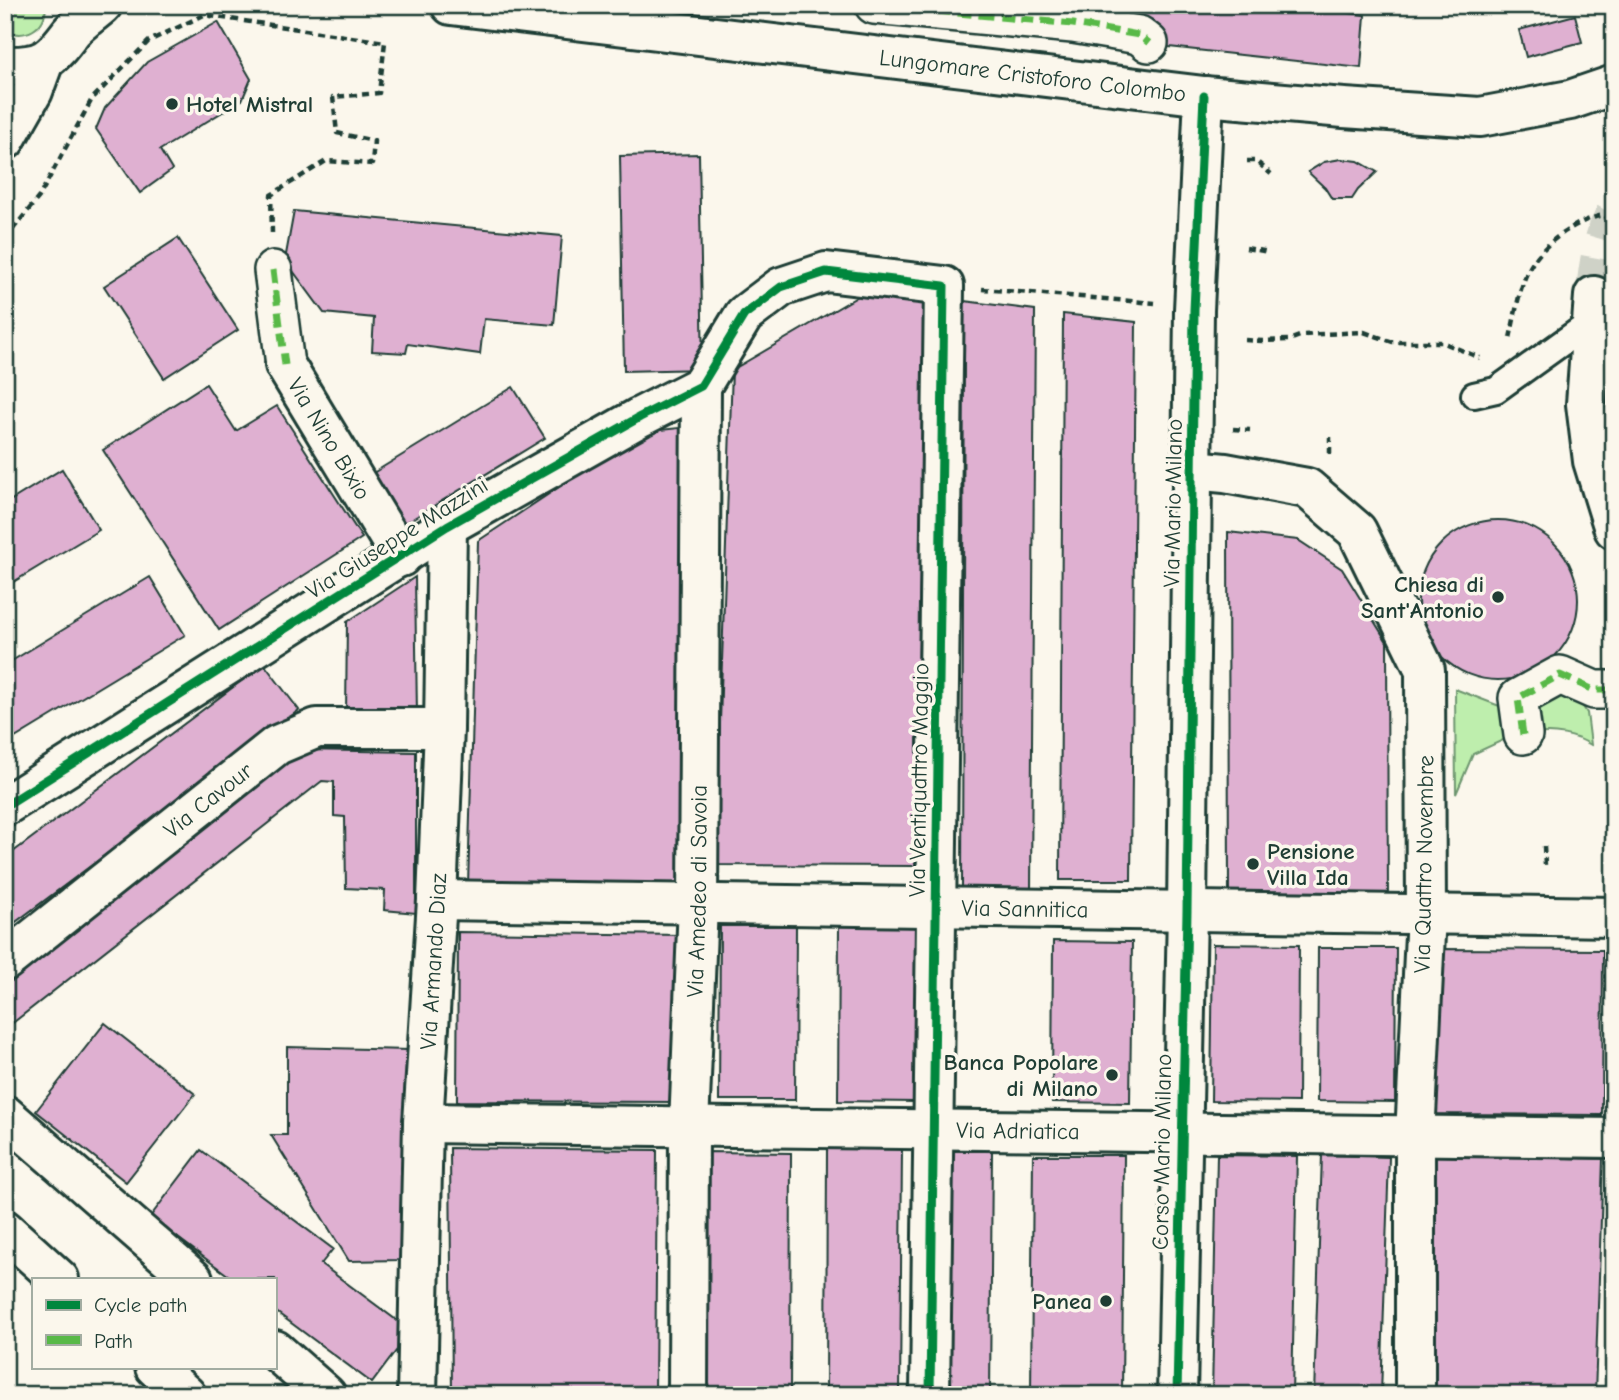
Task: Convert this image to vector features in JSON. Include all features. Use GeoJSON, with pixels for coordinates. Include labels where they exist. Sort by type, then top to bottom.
{"type":"FeatureCollection","features":[{"type":"Feature","properties":{"kind":"street"},"geometry":{"type":"LineString","coordinates":[[5,66],[26,66],[44,61],[61,48],[75,17],[102,5]]}},
{"type":"Feature","properties":{"kind":"street","name":"Lungomare Cristoforo Colombo"},"geometry":{"type":"LineString","coordinates":[[451,5],[1204,96],[1344,108],[1480,117],[1570,100],[1614,85]]}},
{"type":"Feature","properties":{"kind":"street"},"geometry":{"type":"LineString","coordinates":[[874,5],[1074,18],[1139,35],[1149,43]]}},
{"type":"Feature","properties":{"kind":"street"},"geometry":{"type":"LineString","coordinates":[[5,140],[33,91],[44,61]]}},
{"type":"Feature","properties":{"kind":"street","name":"Via Mario Milano"},"geometry":{"type":"LineString","coordinates":[[1187,911],[1194,310],[1204,96]]}},
{"type":"Feature","properties":{"kind":"street","name":"Via Nino Bixio"},"geometry":{"type":"LineString","coordinates":[[273,270],[285,365],[401,557]]}},
{"type":"Feature","properties":{"kind":"street"},"geometry":{"type":"LineString","coordinates":[[701,386],[744,315],[780,287],[826,272],[944,286]]}},
{"type":"Feature","properties":{"kind":"street","name":"Via Ventiquattro Maggio"},"geometry":{"type":"LineString","coordinates":[[930,1395],[944,286]]}},
{"type":"Feature","properties":{"kind":"street"},"geometry":{"type":"LineString","coordinates":[[1593,309],[1586,404],[1592,461],[1614,530]]}},
{"type":"Feature","properties":{"kind":"street","name":"Via Giuseppe Mazzini"},"geometry":{"type":"LineString","coordinates":[[5,806],[447,526],[701,386]]}},
{"type":"Feature","properties":{"kind":"street","name":"Via Amedeo di Savoia"},"geometry":{"type":"LineString","coordinates":[[688,1395],[689,1127],[698,904],[701,386]]}},
{"type":"Feature","properties":{"kind":"street","name":"Via Quattro Novembre"},"geometry":{"type":"LineString","coordinates":[[1193,470],[1226,473],[1307,488],[1357,531],[1425,670],[1426,914],[1415,1136],[1415,1395]]}},
{"type":"Feature","properties":{"kind":"street","name":"Via Armando Diaz"},"geometry":{"type":"LineString","coordinates":[[417,1395],[423,1123],[437,900],[444,728],[447,526]]}},
{"type":"Feature","properties":{"kind":"street"},"geometry":{"type":"LineString","coordinates":[[1523,735],[1518,698],[1560,675],[1594,690],[1614,690]]}},
{"type":"Feature","properties":{"kind":"street","name":"Via Cavour"},"geometry":{"type":"LineString","coordinates":[[5,961],[276,745],[317,728],[444,728]]}},
{"type":"Feature","properties":{"kind":"street","name":"Via Sannitica"},"geometry":{"type":"LineString","coordinates":[[437,900],[1614,917]]}},
{"type":"Feature","properties":{"kind":"street","name":"Corso Mario Milano"},"geometry":{"type":"LineString","coordinates":[[1177,1395],[1187,911]]}},
{"type":"Feature","properties":{"kind":"street"},"geometry":{"type":"LineString","coordinates":[[5,1115],[192,1278]]}},
{"type":"Feature","properties":{"kind":"street","name":"Via Adriatica"},"geometry":{"type":"LineString","coordinates":[[423,1123],[1614,1138]]}},
{"type":"Feature","properties":{"kind":"street"},"geometry":{"type":"LineString","coordinates":[[5,1230],[58,1278]]}},
{"type":"Feature","properties":{"kind":"street"},"geometry":{"type":"LineString","coordinates":[[276,1351],[326,1395]]}},
{"type":"Feature","properties":{"kind":"street"},"geometry":{"type":"LineString","coordinates":[[156,1368],[186,1395]]}},
{"type":"Feature","properties":{"kind":"lane"},"geometry":{"type":"LineString","coordinates":[[1474,395],[1496,390],[1593,309]]}},
{"type":"Feature","properties":{"kind":"path"},"geometry":{"type":"LineString","coordinates":[[5,239],[39,197],[92,99],[149,41],[204,15],[386,42],[379,93],[333,97],[337,133],[374,141],[372,164],[326,161],[271,195],[273,270]]}},
{"type":"Feature","properties":{"kind":"path"},"geometry":{"type":"LineString","coordinates":[[1247,161],[1256,161],[1271,174]]}},
{"type":"Feature","properties":{"kind":"path"},"geometry":{"type":"LineString","coordinates":[[1509,340],[1529,269],[1545,248],[1561,234],[1593,217],[1603,215],[1614,221]]}},
{"type":"Feature","properties":{"kind":"path"},"geometry":{"type":"LineString","coordinates":[[1246,248],[1269,252]]}},
{"type":"Feature","properties":{"kind":"path"},"geometry":{"type":"LineString","coordinates":[[944,286],[1151,302],[1194,310]]}},
{"type":"Feature","properties":{"kind":"path"},"geometry":{"type":"LineString","coordinates":[[1245,340],[1289,340],[1302,335],[1364,332],[1392,342],[1442,342],[1488,361]]}},
{"type":"Feature","properties":{"kind":"path"},"geometry":{"type":"LineString","coordinates":[[1226,428],[1251,430]]}},
{"type":"Feature","properties":{"kind":"path"},"geometry":{"type":"LineString","coordinates":[[1544,846],[1545,866]]}},
{"type":"Feature","properties":{"kind":"green space"},"geometry":{"type":"Polygon","coordinates":[[[5,5],[46,5],[38,26],[20,34],[5,30],[5,5]]]}},
{"type":"Feature","properties":{"kind":"green space"},"geometry":{"type":"Polygon","coordinates":[[[1455,689],[1510,710],[1512,736],[1473,754],[1456,794],[1455,689]]]}},
{"type":"Feature","properties":{"kind":"green space"},"geometry":{"type":"Polygon","coordinates":[[[1574,693],[1587,713],[1591,745],[1564,735],[1535,734],[1532,705],[1574,693]]]}},
{"type":"Feature","properties":{"kind":"building"},"geometry":{"type":"Polygon","coordinates":[[[1081,5],[1285,5],[1365,15],[1361,68],[1169,47],[1162,45],[1151,29],[1152,20],[1080,12],[1081,5]]]}},
{"type":"Feature","properties":{"kind":"building"},"geometry":{"type":"Polygon","coordinates":[[[1575,15],[1582,42],[1526,57],[1519,30],[1575,15]]]}},
{"type":"Feature","properties":{"kind":"building","name":"Hotel Mistral"},"geometry":{"type":"Polygon","coordinates":[[[218,22],[251,79],[242,100],[160,150],[172,170],[140,193],[96,129],[105,108],[147,62],[218,22]]]}},
{"type":"Feature","properties":{"kind":"building"},"geometry":{"type":"Polygon","coordinates":[[[699,154],[703,369],[624,371],[620,156],[699,154]]]}},
{"type":"Feature","properties":{"kind":"building"},"geometry":{"type":"Polygon","coordinates":[[[1341,159],[1358,161],[1377,172],[1352,199],[1332,199],[1308,172],[1324,162],[1341,159]]]}},
{"type":"Feature","properties":{"kind":"building"},"geometry":{"type":"Polygon","coordinates":[[[294,211],[562,236],[554,325],[484,319],[480,354],[408,344],[406,353],[372,351],[374,318],[324,313],[285,260],[294,211]]]}},
{"type":"Feature","properties":{"kind":"building"},"geometry":{"type":"Polygon","coordinates":[[[178,238],[238,330],[164,378],[104,286],[178,238]]]}},
{"type":"Feature","properties":{"kind":"building"},"geometry":{"type":"Polygon","coordinates":[[[862,294],[925,294],[915,866],[715,865],[732,370],[862,294]]]}},
{"type":"Feature","properties":{"kind":"building"},"geometry":{"type":"Polygon","coordinates":[[[964,301],[1035,310],[1031,890],[962,890],[964,301]]]}},
{"type":"Feature","properties":{"kind":"building"},"geometry":{"type":"Polygon","coordinates":[[[1063,314],[1136,322],[1131,880],[1060,880],[1063,314]]]}},
{"type":"Feature","properties":{"kind":"building"},"geometry":{"type":"Polygon","coordinates":[[[206,384],[236,431],[277,406],[362,538],[219,630],[103,450],[206,384]]]}},
{"type":"Feature","properties":{"kind":"building"},"geometry":{"type":"Polygon","coordinates":[[[513,387],[545,438],[396,529],[365,478],[513,387]]]}},
{"type":"Feature","properties":{"kind":"building"},"geometry":{"type":"Polygon","coordinates":[[[688,427],[681,888],[468,885],[478,541],[642,432],[688,427]]]}},
{"type":"Feature","properties":{"kind":"building"},"geometry":{"type":"Polygon","coordinates":[[[62,469],[99,530],[5,587],[5,504],[62,469]]]}},
{"type":"Feature","properties":{"kind":"building","name":"Chiesa di Sant'Antonio"},"geometry":{"type":"Polygon","coordinates":[[[1498,520],[1529,526],[1555,543],[1572,569],[1578,600],[1572,631],[1555,657],[1529,674],[1498,680],[1467,674],[1441,657],[1424,631],[1418,600],[1424,569],[1441,543],[1467,526],[1498,520]]]}},
{"type":"Feature","properties":{"kind":"building"},"geometry":{"type":"Polygon","coordinates":[[[1228,532],[1298,540],[1342,569],[1387,642],[1388,902],[1229,897],[1228,532]]]}},
{"type":"Feature","properties":{"kind":"building"},"geometry":{"type":"Polygon","coordinates":[[[150,577],[185,635],[5,744],[5,665],[150,577]]]}},
{"type":"Feature","properties":{"kind":"building"},"geometry":{"type":"Polygon","coordinates":[[[415,577],[417,716],[346,714],[347,622],[415,577]]]}},
{"type":"Feature","properties":{"kind":"building"},"geometry":{"type":"Polygon","coordinates":[[[264,664],[299,710],[5,930],[5,858],[264,664]]]}},
{"type":"Feature","properties":{"kind":"building"},"geometry":{"type":"Polygon","coordinates":[[[298,750],[416,752],[416,913],[384,910],[385,890],[346,888],[345,817],[334,816],[334,782],[322,781],[5,1029],[5,980],[298,750]]]}},
{"type":"Feature","properties":{"kind":"building"},"geometry":{"type":"Polygon","coordinates":[[[720,926],[796,926],[795,1100],[719,1100],[720,926]]]}},
{"type":"Feature","properties":{"kind":"building"},"geometry":{"type":"Polygon","coordinates":[[[839,926],[916,927],[915,1102],[838,1101],[839,926]]]}},
{"type":"Feature","properties":{"kind":"building"},"geometry":{"type":"Polygon","coordinates":[[[458,932],[680,935],[679,1102],[457,1101],[458,932]]]}},
{"type":"Feature","properties":{"kind":"building"},"geometry":{"type":"Polygon","coordinates":[[[1053,941],[1132,942],[1130,1103],[1052,1102],[1053,941]]]}},
{"type":"Feature","properties":{"kind":"building"},"geometry":{"type":"Polygon","coordinates":[[[1213,944],[1299,945],[1298,1102],[1211,1101],[1213,944]]]}},
{"type":"Feature","properties":{"kind":"building"},"geometry":{"type":"Polygon","coordinates":[[[1318,948],[1396,948],[1395,1102],[1317,1101],[1318,948]]]}},
{"type":"Feature","properties":{"kind":"building"},"geometry":{"type":"Polygon","coordinates":[[[1438,949],[1603,950],[1602,1115],[1436,1114],[1438,949]]]}},
{"type":"Feature","properties":{"kind":"building"},"geometry":{"type":"Polygon","coordinates":[[[105,1023],[195,1094],[126,1182],[36,1111],[105,1023]]]}},
{"type":"Feature","properties":{"kind":"building"},"geometry":{"type":"Polygon","coordinates":[[[287,1047],[409,1050],[400,1260],[349,1261],[271,1135],[287,1135],[287,1047]]]}},
{"type":"Feature","properties":{"kind":"building"},"geometry":{"type":"Polygon","coordinates":[[[450,1148],[657,1150],[655,1395],[452,1395],[450,1148]]]}},
{"type":"Feature","properties":{"kind":"building"},"geometry":{"type":"Polygon","coordinates":[[[827,1149],[902,1149],[900,1395],[826,1395],[827,1149]]]}},
{"type":"Feature","properties":{"kind":"building"},"geometry":{"type":"Polygon","coordinates":[[[201,1150],[333,1249],[321,1264],[411,1331],[372,1383],[276,1312],[276,1278],[232,1278],[150,1217],[201,1150]]]}},
{"type":"Feature","properties":{"kind":"building"},"geometry":{"type":"Polygon","coordinates":[[[947,1151],[992,1151],[990,1395],[945,1395],[947,1151]]]}},
{"type":"Feature","properties":{"kind":"building"},"geometry":{"type":"Polygon","coordinates":[[[704,1152],[791,1153],[790,1395],[703,1395],[704,1152]]]}},
{"type":"Feature","properties":{"kind":"building"},"geometry":{"type":"Polygon","coordinates":[[[1436,1154],[1603,1159],[1595,1395],[1434,1395],[1436,1154]]]}},
{"type":"Feature","properties":{"kind":"building"},"geometry":{"type":"Polygon","coordinates":[[[1033,1155],[1124,1155],[1122,1395],[1031,1395],[1033,1155]]]}},
{"type":"Feature","properties":{"kind":"building"},"geometry":{"type":"Polygon","coordinates":[[[1217,1155],[1297,1156],[1292,1395],[1212,1395],[1217,1155]]]}},
{"type":"Feature","properties":{"kind":"building"},"geometry":{"type":"Polygon","coordinates":[[[1322,1155],[1389,1157],[1381,1395],[1314,1395],[1322,1155]]]}},
{"type":"Feature","properties":{"kind":"tunnel"},"geometry":{"type":"LineString","coordinates":[[1594,296],[1603,244],[1614,215]]}},
{"type":"Feature","properties":{"kind":"marked path"},"geometry":{"type":"LineString","coordinates":[[874,5],[1073,24],[1139,35],[1149,43]]}},
{"type":"Feature","properties":{"kind":"marked path"},"geometry":{"type":"LineString","coordinates":[[273,270],[285,365]]}},
{"type":"Feature","properties":{"kind":"marked path"},"geometry":{"type":"LineString","coordinates":[[1523,735],[1518,698],[1560,675],[1594,690],[1614,690]]}},
{"type":"Feature","properties":{"kind":"cycle path"},"geometry":{"type":"LineString","coordinates":[[1177,1395],[1187,911],[1194,310],[1204,96]]}},
{"type":"Feature","properties":{"kind":"cycle path"},"geometry":{"type":"LineString","coordinates":[[5,806],[447,526],[640,417],[701,386],[744,315],[781,287],[826,272],[944,286],[930,1395]]}},
{"type":"Feature","properties":{"kind":"place","name":"Hotel Mistral"},"geometry":{"type":"Point","coordinates":[172,104]}},
{"type":"Feature","properties":{"kind":"place","name":"Chiesa di Sant'Antonio"},"geometry":{"type":"Point","coordinates":[1498,597]}},
{"type":"Feature","properties":{"kind":"place","name":"Pensione Villa Ida"},"geometry":{"type":"Point","coordinates":[1253,864]}},
{"type":"Feature","properties":{"kind":"place","name":"Banca Popolare di Milano"},"geometry":{"type":"Point","coordinates":[1112,1075]}},
{"type":"Feature","properties":{"kind":"place","name":"Panea"},"geometry":{"type":"Point","coordinates":[1106,1301]}}]}
